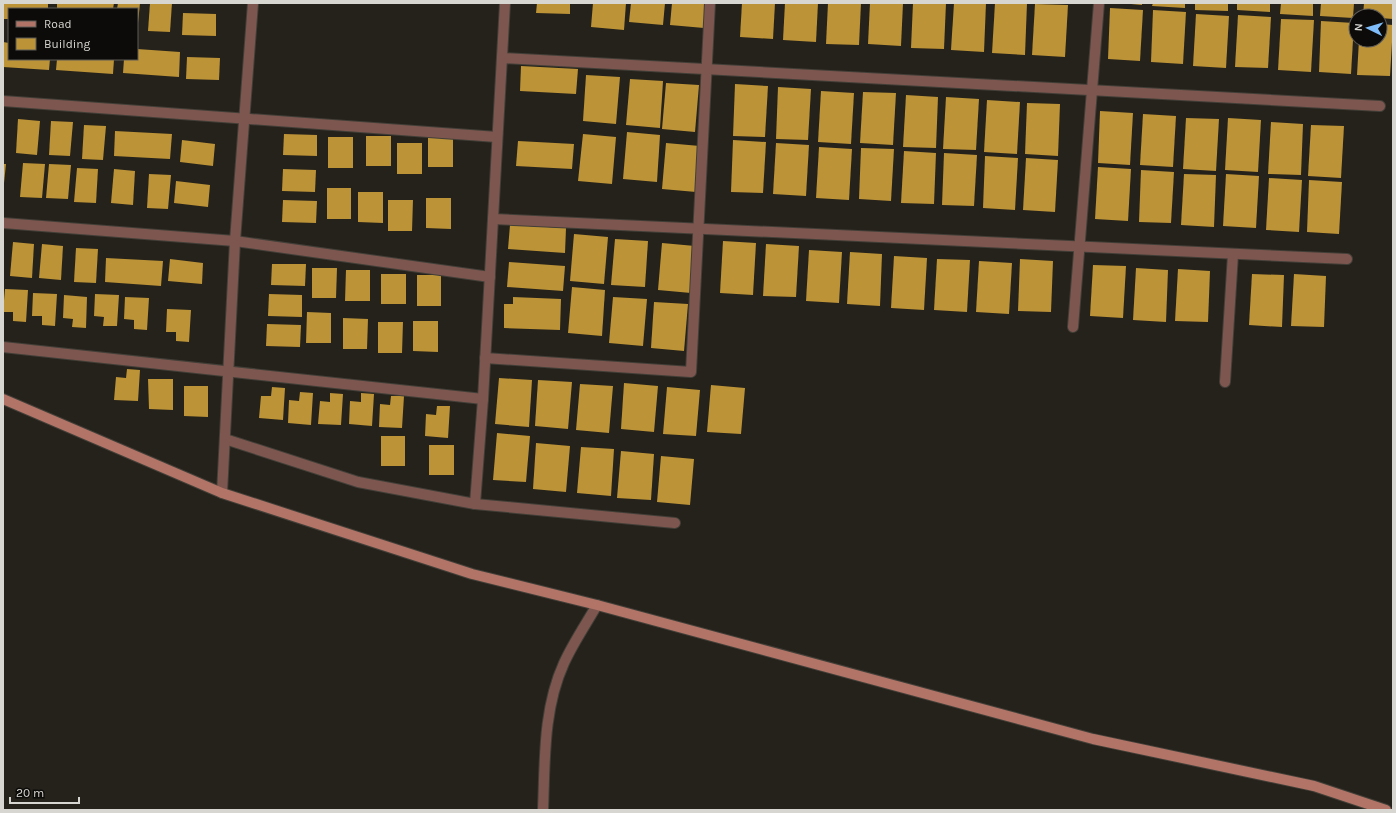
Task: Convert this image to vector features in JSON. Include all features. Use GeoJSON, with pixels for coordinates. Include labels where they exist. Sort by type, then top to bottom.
{"type":"FeatureCollection","features":[{"type":"Feature","properties":{"kind":"main road"},"geometry":{"type":"LineString","coordinates":[[3,399],[222,493],[472,574],[597,605],[1093,739],[1314,786],[1386,810]]}},
{"type":"Feature","properties":{"kind":"street"},"geometry":{"type":"LineString","coordinates":[[222,493],[235,241],[245,119],[252,3]]}},
{"type":"Feature","properties":{"kind":"street"},"geometry":{"type":"LineString","coordinates":[[475,504],[483,399],[505,3]]}},
{"type":"Feature","properties":{"kind":"street"},"geometry":{"type":"LineString","coordinates":[[485,358],[691,372],[710,3]]}},
{"type":"Feature","properties":{"kind":"street"},"geometry":{"type":"LineString","coordinates":[[1072,328],[1099,3]]}},
{"type":"Feature","properties":{"kind":"street"},"geometry":{"type":"LineString","coordinates":[[502,58],[1380,106]]}},
{"type":"Feature","properties":{"kind":"street"},"geometry":{"type":"LineString","coordinates":[[3,101],[497,137]]}},
{"type":"Feature","properties":{"kind":"street"},"geometry":{"type":"LineString","coordinates":[[493,219],[1347,259]]}},
{"type":"Feature","properties":{"kind":"street"},"geometry":{"type":"LineString","coordinates":[[3,223],[235,241],[490,277]]}},
{"type":"Feature","properties":{"kind":"street"},"geometry":{"type":"LineString","coordinates":[[1225,382],[1233,254]]}},
{"type":"Feature","properties":{"kind":"street"},"geometry":{"type":"LineString","coordinates":[[3,347],[483,399]]}},
{"type":"Feature","properties":{"kind":"street"},"geometry":{"type":"LineString","coordinates":[[225,439],[358,482],[475,504],[675,523]]}},
{"type":"Feature","properties":{"kind":"street"},"geometry":{"type":"LineString","coordinates":[[543,810],[545,738],[552,696],[564,663],[597,605]]}},
{"type":"Feature","properties":{"kind":"building"},"geometry":{"type":"Polygon","coordinates":[[[3,3],[48,3],[48,8],[8,8],[8,19],[3,19],[3,3]]]}},
{"type":"Feature","properties":{"kind":"building"},"geometry":{"type":"Polygon","coordinates":[[[57,3],[114,3],[113,8],[57,8],[57,3]]]}},
{"type":"Feature","properties":{"kind":"building"},"geometry":{"type":"Polygon","coordinates":[[[118,3],[140,3],[138,23],[138,8],[117,8],[118,3]]]}},
{"type":"Feature","properties":{"kind":"building"},"geometry":{"type":"Polygon","coordinates":[[[150,3],[172,3],[170,32],[148,31],[150,3]]]}},
{"type":"Feature","properties":{"kind":"building"},"geometry":{"type":"Polygon","coordinates":[[[537,3],[570,3],[570,14],[536,13],[537,3]]]}},
{"type":"Feature","properties":{"kind":"building"},"geometry":{"type":"Polygon","coordinates":[[[593,3],[626,3],[624,30],[591,27],[593,3]]]}},
{"type":"Feature","properties":{"kind":"building"},"geometry":{"type":"Polygon","coordinates":[[[631,3],[665,3],[663,25],[629,22],[631,3]]]}},
{"type":"Feature","properties":{"kind":"building"},"geometry":{"type":"Polygon","coordinates":[[[672,3],[706,3],[704,28],[670,25],[672,3]]]}},
{"type":"Feature","properties":{"kind":"building"},"geometry":{"type":"Polygon","coordinates":[[[742,3],[775,3],[773,39],[740,37],[742,3]]]}},
{"type":"Feature","properties":{"kind":"building"},"geometry":{"type":"Polygon","coordinates":[[[785,3],[818,3],[816,42],[783,40],[785,3]]]}},
{"type":"Feature","properties":{"kind":"building"},"geometry":{"type":"Polygon","coordinates":[[[828,3],[861,3],[859,45],[826,44],[828,3]]]}},
{"type":"Feature","properties":{"kind":"building"},"geometry":{"type":"Polygon","coordinates":[[[870,3],[903,3],[901,46],[868,44],[870,3]]]}},
{"type":"Feature","properties":{"kind":"building"},"geometry":{"type":"Polygon","coordinates":[[[913,3],[946,3],[944,49],[911,48],[913,3]]]}},
{"type":"Feature","properties":{"kind":"building"},"geometry":{"type":"Polygon","coordinates":[[[954,3],[986,3],[984,52],[951,50],[954,3]]]}},
{"type":"Feature","properties":{"kind":"building"},"geometry":{"type":"Polygon","coordinates":[[[995,3],[1027,3],[1025,55],[992,53],[995,3]]]}},
{"type":"Feature","properties":{"kind":"building"},"geometry":{"type":"Polygon","coordinates":[[[1142,3],[1142,5],[1131,4],[1142,3]]]}},
{"type":"Feature","properties":{"kind":"building"},"geometry":{"type":"Polygon","coordinates":[[[1153,3],[1185,3],[1185,8],[1152,6],[1153,3]]]}},
{"type":"Feature","properties":{"kind":"building"},"geometry":{"type":"Polygon","coordinates":[[[1195,3],[1228,3],[1228,11],[1195,10],[1195,3]]]}},
{"type":"Feature","properties":{"kind":"building"},"geometry":{"type":"Polygon","coordinates":[[[1237,3],[1270,3],[1270,12],[1237,10],[1237,3]]]}},
{"type":"Feature","properties":{"kind":"building"},"geometry":{"type":"Polygon","coordinates":[[[1281,3],[1313,3],[1313,16],[1280,14],[1281,3]]]}},
{"type":"Feature","properties":{"kind":"building"},"geometry":{"type":"Polygon","coordinates":[[[1321,3],[1354,3],[1354,8],[1348,8],[1348,18],[1320,16],[1321,3]]]}},
{"type":"Feature","properties":{"kind":"building"},"geometry":{"type":"Polygon","coordinates":[[[1364,3],[1393,3],[1393,19],[1388,19],[1388,8],[1364,8],[1364,3]]]}},
{"type":"Feature","properties":{"kind":"building"},"geometry":{"type":"Polygon","coordinates":[[[1035,4],[1068,5],[1065,57],[1032,55],[1035,4]]]}},
{"type":"Feature","properties":{"kind":"building"},"geometry":{"type":"Polygon","coordinates":[[[1110,8],[1143,10],[1140,61],[1108,59],[1110,8]]]}},
{"type":"Feature","properties":{"kind":"building"},"geometry":{"type":"Polygon","coordinates":[[[1153,10],[1186,12],[1183,64],[1151,62],[1153,10]]]}},
{"type":"Feature","properties":{"kind":"building"},"geometry":{"type":"Polygon","coordinates":[[[183,13],[216,14],[216,36],[182,35],[183,13]]]}},
{"type":"Feature","properties":{"kind":"building"},"geometry":{"type":"Polygon","coordinates":[[[1196,14],[1229,16],[1226,68],[1193,66],[1196,14]]]}},
{"type":"Feature","properties":{"kind":"building"},"geometry":{"type":"Polygon","coordinates":[[[1238,15],[1271,17],[1268,68],[1235,67],[1238,15]]]}},
{"type":"Feature","properties":{"kind":"building"},"geometry":{"type":"Polygon","coordinates":[[[1281,19],[1314,20],[1311,72],[1278,70],[1281,19]]]}},
{"type":"Feature","properties":{"kind":"building"},"geometry":{"type":"Polygon","coordinates":[[[1321,21],[1348,23],[1348,48],[1353,48],[1351,74],[1319,72],[1321,21]]]}},
{"type":"Feature","properties":{"kind":"building"},"geometry":{"type":"Polygon","coordinates":[[[1388,25],[1393,25],[1390,76],[1357,75],[1359,48],[1388,48],[1388,25]]]}},
{"type":"Feature","properties":{"kind":"building"},"geometry":{"type":"Polygon","coordinates":[[[3,42],[8,43],[8,60],[50,60],[49,70],[3,67],[3,42]]]}},
{"type":"Feature","properties":{"kind":"building"},"geometry":{"type":"Polygon","coordinates":[[[138,49],[180,52],[179,77],[123,73],[124,60],[138,60],[138,49]]]}},
{"type":"Feature","properties":{"kind":"building"},"geometry":{"type":"Polygon","coordinates":[[[187,57],[220,58],[219,80],[186,79],[187,57]]]}},
{"type":"Feature","properties":{"kind":"building"},"geometry":{"type":"Polygon","coordinates":[[[57,60],[114,60],[113,74],[56,70],[57,60]]]}},
{"type":"Feature","properties":{"kind":"building"},"geometry":{"type":"Polygon","coordinates":[[[521,66],[578,69],[576,94],[520,91],[521,66]]]}},
{"type":"Feature","properties":{"kind":"building"},"geometry":{"type":"Polygon","coordinates":[[[586,75],[620,77],[616,124],[583,121],[586,75]]]}},
{"type":"Feature","properties":{"kind":"building"},"geometry":{"type":"Polygon","coordinates":[[[630,79],[663,81],[660,128],[626,125],[630,79]]]}},
{"type":"Feature","properties":{"kind":"building"},"geometry":{"type":"Polygon","coordinates":[[[666,83],[699,85],[695,132],[662,129],[666,83]]]}},
{"type":"Feature","properties":{"kind":"building"},"geometry":{"type":"Polygon","coordinates":[[[735,84],[768,86],[765,137],[733,136],[735,84]]]}},
{"type":"Feature","properties":{"kind":"building"},"geometry":{"type":"Polygon","coordinates":[[[778,87],[811,89],[808,140],[776,139],[778,87]]]}},
{"type":"Feature","properties":{"kind":"building"},"geometry":{"type":"Polygon","coordinates":[[[821,91],[854,93],[851,144],[818,142],[821,91]]]}},
{"type":"Feature","properties":{"kind":"building"},"geometry":{"type":"Polygon","coordinates":[[[863,92],[896,93],[893,145],[860,143],[863,92]]]}},
{"type":"Feature","properties":{"kind":"building"},"geometry":{"type":"Polygon","coordinates":[[[906,95],[938,97],[936,148],[903,147],[906,95]]]}},
{"type":"Feature","properties":{"kind":"building"},"geometry":{"type":"Polygon","coordinates":[[[946,97],[979,99],[976,150],[943,149],[946,97]]]}},
{"type":"Feature","properties":{"kind":"building"},"geometry":{"type":"Polygon","coordinates":[[[987,100],[1020,102],[1017,154],[984,152],[987,100]]]}},
{"type":"Feature","properties":{"kind":"building"},"geometry":{"type":"Polygon","coordinates":[[[1027,103],[1060,104],[1058,156],[1025,154],[1027,103]]]}},
{"type":"Feature","properties":{"kind":"building"},"geometry":{"type":"Polygon","coordinates":[[[1100,111],[1133,113],[1130,165],[1098,163],[1100,111]]]}},
{"type":"Feature","properties":{"kind":"building"},"geometry":{"type":"Polygon","coordinates":[[[1143,114],[1176,116],[1173,167],[1140,165],[1143,114]]]}},
{"type":"Feature","properties":{"kind":"building"},"geometry":{"type":"Polygon","coordinates":[[[1186,118],[1219,119],[1216,171],[1183,169],[1186,118]]]}},
{"type":"Feature","properties":{"kind":"building"},"geometry":{"type":"Polygon","coordinates":[[[1228,118],[1261,120],[1258,172],[1225,170],[1228,118]]]}},
{"type":"Feature","properties":{"kind":"building"},"geometry":{"type":"Polygon","coordinates":[[[18,119],[40,121],[37,155],[16,153],[18,119]]]}},
{"type":"Feature","properties":{"kind":"building"},"geometry":{"type":"Polygon","coordinates":[[[51,121],[73,122],[70,156],[49,155],[51,121]]]}},
{"type":"Feature","properties":{"kind":"building"},"geometry":{"type":"Polygon","coordinates":[[[1271,122],[1303,124],[1301,175],[1268,174],[1271,122]]]}},
{"type":"Feature","properties":{"kind":"building"},"geometry":{"type":"Polygon","coordinates":[[[84,125],[106,126],[103,160],[82,159],[84,125]]]}},
{"type":"Feature","properties":{"kind":"building"},"geometry":{"type":"Polygon","coordinates":[[[1311,125],[1344,126],[1341,178],[1308,176],[1311,125]]]}},
{"type":"Feature","properties":{"kind":"building"},"geometry":{"type":"Polygon","coordinates":[[[115,131],[172,134],[170,159],[114,156],[115,131]]]}},
{"type":"Feature","properties":{"kind":"building"},"geometry":{"type":"Polygon","coordinates":[[[627,132],[660,135],[657,182],[623,179],[627,132]]]}},
{"type":"Feature","properties":{"kind":"building"},"geometry":{"type":"Polygon","coordinates":[[[284,134],[317,135],[317,156],[283,155],[284,134]]]}},
{"type":"Feature","properties":{"kind":"building"},"geometry":{"type":"Polygon","coordinates":[[[583,134],[616,137],[612,184],[578,181],[583,134]]]}},
{"type":"Feature","properties":{"kind":"building"},"geometry":{"type":"Polygon","coordinates":[[[366,136],[391,136],[391,166],[366,166],[366,136]]]}},
{"type":"Feature","properties":{"kind":"building"},"geometry":{"type":"Polygon","coordinates":[[[428,136],[453,136],[453,167],[428,167],[428,136]]]}},
{"type":"Feature","properties":{"kind":"building"},"geometry":{"type":"Polygon","coordinates":[[[328,137],[353,137],[353,168],[328,168],[328,137]]]}},
{"type":"Feature","properties":{"kind":"building"},"geometry":{"type":"Polygon","coordinates":[[[182,140],[215,144],[213,166],[180,162],[182,140]]]}},
{"type":"Feature","properties":{"kind":"building"},"geometry":{"type":"Polygon","coordinates":[[[733,140],[766,142],[763,193],[731,192],[733,140]]]}},
{"type":"Feature","properties":{"kind":"building"},"geometry":{"type":"Polygon","coordinates":[[[518,141],[574,144],[572,169],[516,166],[518,141]]]}},
{"type":"Feature","properties":{"kind":"building"},"geometry":{"type":"Polygon","coordinates":[[[397,143],[422,143],[422,174],[397,174],[397,143]]]}},
{"type":"Feature","properties":{"kind":"building"},"geometry":{"type":"Polygon","coordinates":[[[666,143],[700,146],[696,192],[662,189],[666,143]]]}},
{"type":"Feature","properties":{"kind":"building"},"geometry":{"type":"Polygon","coordinates":[[[776,143],[809,145],[806,196],[773,194],[776,143]]]}},
{"type":"Feature","properties":{"kind":"building"},"geometry":{"type":"Polygon","coordinates":[[[819,147],[852,149],[849,200],[816,198],[819,147]]]}},
{"type":"Feature","properties":{"kind":"building"},"geometry":{"type":"Polygon","coordinates":[[[861,148],[894,149],[891,201],[859,199],[861,148]]]}},
{"type":"Feature","properties":{"kind":"building"},"geometry":{"type":"Polygon","coordinates":[[[904,151],[936,153],[934,204],[901,203],[904,151]]]}},
{"type":"Feature","properties":{"kind":"building"},"geometry":{"type":"Polygon","coordinates":[[[944,153],[977,155],[974,206],[942,205],[944,153]]]}},
{"type":"Feature","properties":{"kind":"building"},"geometry":{"type":"Polygon","coordinates":[[[985,156],[1018,158],[1015,210],[983,208],[985,156]]]}},
{"type":"Feature","properties":{"kind":"building"},"geometry":{"type":"Polygon","coordinates":[[[1026,158],[1058,160],[1055,212],[1023,210],[1026,158]]]}},
{"type":"Feature","properties":{"kind":"building"},"geometry":{"type":"Polygon","coordinates":[[[23,163],[45,164],[42,198],[20,197],[23,163]]]}},
{"type":"Feature","properties":{"kind":"building"},"geometry":{"type":"Polygon","coordinates":[[[3,164],[6,164],[4,183],[3,183],[3,164]]]}},
{"type":"Feature","properties":{"kind":"building"},"geometry":{"type":"Polygon","coordinates":[[[49,164],[71,165],[68,199],[46,198],[49,164]]]}},
{"type":"Feature","properties":{"kind":"building"},"geometry":{"type":"Polygon","coordinates":[[[1098,167],[1131,169],[1128,221],[1095,219],[1098,167]]]}},
{"type":"Feature","properties":{"kind":"building"},"geometry":{"type":"Polygon","coordinates":[[[77,168],[98,169],[96,203],[74,202],[77,168]]]}},
{"type":"Feature","properties":{"kind":"building"},"geometry":{"type":"Polygon","coordinates":[[[114,169],[135,171],[133,205],[111,203],[114,169]]]}},
{"type":"Feature","properties":{"kind":"building"},"geometry":{"type":"Polygon","coordinates":[[[283,169],[316,170],[315,192],[282,191],[283,169]]]}},
{"type":"Feature","properties":{"kind":"building"},"geometry":{"type":"Polygon","coordinates":[[[1141,170],[1174,172],[1171,223],[1139,222],[1141,170]]]}},
{"type":"Feature","properties":{"kind":"building"},"geometry":{"type":"Polygon","coordinates":[[[149,174],[171,175],[168,209],[147,208],[149,174]]]}},
{"type":"Feature","properties":{"kind":"building"},"geometry":{"type":"Polygon","coordinates":[[[1184,174],[1216,175],[1214,227],[1181,225],[1184,174]]]}},
{"type":"Feature","properties":{"kind":"building"},"geometry":{"type":"Polygon","coordinates":[[[1226,174],[1259,176],[1256,228],[1223,226],[1226,174]]]}},
{"type":"Feature","properties":{"kind":"building"},"geometry":{"type":"Polygon","coordinates":[[[1269,178],[1302,180],[1299,232],[1266,230],[1269,178]]]}},
{"type":"Feature","properties":{"kind":"building"},"geometry":{"type":"Polygon","coordinates":[[[1309,180],[1342,182],[1339,234],[1307,232],[1309,180]]]}},
{"type":"Feature","properties":{"kind":"building"},"geometry":{"type":"Polygon","coordinates":[[[176,181],[210,185],[208,207],[174,203],[176,181]]]}},
{"type":"Feature","properties":{"kind":"building"},"geometry":{"type":"Polygon","coordinates":[[[327,188],[351,188],[351,219],[327,219],[327,188]]]}},
{"type":"Feature","properties":{"kind":"building"},"geometry":{"type":"Polygon","coordinates":[[[358,192],[383,192],[383,223],[358,222],[358,192]]]}},
{"type":"Feature","properties":{"kind":"building"},"geometry":{"type":"Polygon","coordinates":[[[426,198],[451,198],[451,229],[426,228],[426,198]]]}},
{"type":"Feature","properties":{"kind":"building"},"geometry":{"type":"Polygon","coordinates":[[[283,200],[317,201],[316,223],[282,222],[283,200]]]}},
{"type":"Feature","properties":{"kind":"building"},"geometry":{"type":"Polygon","coordinates":[[[388,200],[413,200],[412,231],[388,231],[388,200]]]}},
{"type":"Feature","properties":{"kind":"building"},"geometry":{"type":"Polygon","coordinates":[[[510,225],[566,228],[565,253],[508,249],[510,225]]]}},
{"type":"Feature","properties":{"kind":"building"},"geometry":{"type":"Polygon","coordinates":[[[574,234],[608,237],[604,284],[570,281],[574,234]]]}},
{"type":"Feature","properties":{"kind":"building"},"geometry":{"type":"Polygon","coordinates":[[[615,239],[648,241],[645,287],[611,285],[615,239]]]}},
{"type":"Feature","properties":{"kind":"building"},"geometry":{"type":"Polygon","coordinates":[[[723,241],[756,243],[753,295],[720,293],[723,241]]]}},
{"type":"Feature","properties":{"kind":"building"},"geometry":{"type":"Polygon","coordinates":[[[13,242],[34,244],[32,278],[10,276],[13,242]]]}},
{"type":"Feature","properties":{"kind":"building"},"geometry":{"type":"Polygon","coordinates":[[[662,243],[695,246],[691,293],[658,290],[662,243]]]}},
{"type":"Feature","properties":{"kind":"building"},"geometry":{"type":"Polygon","coordinates":[[[42,244],[63,246],[61,280],[39,278],[42,244]]]}},
{"type":"Feature","properties":{"kind":"building"},"geometry":{"type":"Polygon","coordinates":[[[766,244],[799,246],[796,297],[763,296],[766,244]]]}},
{"type":"Feature","properties":{"kind":"building"},"geometry":{"type":"Polygon","coordinates":[[[76,248],[98,249],[96,283],[74,282],[76,248]]]}},
{"type":"Feature","properties":{"kind":"building"},"geometry":{"type":"Polygon","coordinates":[[[809,250],[842,252],[839,303],[806,301],[809,250]]]}},
{"type":"Feature","properties":{"kind":"building"},"geometry":{"type":"Polygon","coordinates":[[[850,252],[882,254],[880,306],[847,304],[850,252]]]}},
{"type":"Feature","properties":{"kind":"building"},"geometry":{"type":"Polygon","coordinates":[[[894,256],[927,258],[924,310],[891,308],[894,256]]]}},
{"type":"Feature","properties":{"kind":"building"},"geometry":{"type":"Polygon","coordinates":[[[106,258],[163,261],[161,286],[105,282],[106,258]]]}},
{"type":"Feature","properties":{"kind":"building"},"geometry":{"type":"Polygon","coordinates":[[[170,259],[203,263],[202,284],[168,281],[170,259]]]}},
{"type":"Feature","properties":{"kind":"building"},"geometry":{"type":"Polygon","coordinates":[[[937,259],[970,260],[967,312],[934,310],[937,259]]]}},
{"type":"Feature","properties":{"kind":"building"},"geometry":{"type":"Polygon","coordinates":[[[1020,259],[1053,261],[1051,312],[1018,311],[1020,259]]]}},
{"type":"Feature","properties":{"kind":"building"},"geometry":{"type":"Polygon","coordinates":[[[979,261],[1012,263],[1009,314],[976,312],[979,261]]]}},
{"type":"Feature","properties":{"kind":"building"},"geometry":{"type":"Polygon","coordinates":[[[509,262],[565,266],[563,291],[507,287],[509,262]]]}},
{"type":"Feature","properties":{"kind":"building"},"geometry":{"type":"Polygon","coordinates":[[[272,264],[306,264],[305,286],[271,285],[272,264]]]}},
{"type":"Feature","properties":{"kind":"building"},"geometry":{"type":"Polygon","coordinates":[[[1093,265],[1126,266],[1123,318],[1090,316],[1093,265]]]}},
{"type":"Feature","properties":{"kind":"building"},"geometry":{"type":"Polygon","coordinates":[[[312,268],[337,268],[336,298],[312,298],[312,268]]]}},
{"type":"Feature","properties":{"kind":"building"},"geometry":{"type":"Polygon","coordinates":[[[1136,268],[1168,270],[1166,322],[1133,320],[1136,268]]]}},
{"type":"Feature","properties":{"kind":"building"},"geometry":{"type":"Polygon","coordinates":[[[1178,269],[1210,271],[1208,322],[1175,321],[1178,269]]]}},
{"type":"Feature","properties":{"kind":"building"},"geometry":{"type":"Polygon","coordinates":[[[346,270],[370,270],[370,301],[345,301],[346,270]]]}},
{"type":"Feature","properties":{"kind":"building"},"geometry":{"type":"Polygon","coordinates":[[[381,274],[406,274],[406,304],[381,304],[381,274]]]}},
{"type":"Feature","properties":{"kind":"building"},"geometry":{"type":"Polygon","coordinates":[[[1252,274],[1284,275],[1282,327],[1249,325],[1252,274]]]}},
{"type":"Feature","properties":{"kind":"building"},"geometry":{"type":"Polygon","coordinates":[[[1294,274],[1326,276],[1324,327],[1291,326],[1294,274]]]}},
{"type":"Feature","properties":{"kind":"building"},"geometry":{"type":"Polygon","coordinates":[[[417,275],[441,275],[441,306],[417,306],[417,275]]]}},
{"type":"Feature","properties":{"kind":"building"},"geometry":{"type":"Polygon","coordinates":[[[572,287],[605,290],[602,336],[568,333],[572,287]]]}},
{"type":"Feature","properties":{"kind":"building"},"geometry":{"type":"Polygon","coordinates":[[[5,289],[28,290],[26,322],[13,321],[13,312],[3,312],[5,289]]]}},
{"type":"Feature","properties":{"kind":"building"},"geometry":{"type":"Polygon","coordinates":[[[33,293],[57,294],[55,326],[42,325],[42,316],[32,316],[33,293]]]}},
{"type":"Feature","properties":{"kind":"building"},"geometry":{"type":"Polygon","coordinates":[[[95,294],[119,295],[117,326],[103,326],[104,317],[94,316],[95,294]]]}},
{"type":"Feature","properties":{"kind":"building"},"geometry":{"type":"Polygon","coordinates":[[[269,294],[302,295],[302,317],[268,316],[269,294]]]}},
{"type":"Feature","properties":{"kind":"building"},"geometry":{"type":"Polygon","coordinates":[[[64,295],[87,297],[86,328],[72,327],[73,319],[63,318],[64,295]]]}},
{"type":"Feature","properties":{"kind":"building"},"geometry":{"type":"Polygon","coordinates":[[[125,297],[149,298],[147,330],[134,329],[134,320],[124,319],[125,297]]]}},
{"type":"Feature","properties":{"kind":"building"},"geometry":{"type":"Polygon","coordinates":[[[513,297],[561,299],[560,330],[504,328],[504,304],[513,304],[513,297]]]}},
{"type":"Feature","properties":{"kind":"building"},"geometry":{"type":"Polygon","coordinates":[[[613,297],[647,299],[643,346],[609,343],[613,297]]]}},
{"type":"Feature","properties":{"kind":"building"},"geometry":{"type":"Polygon","coordinates":[[[654,302],[688,304],[684,351],[651,348],[654,302]]]}},
{"type":"Feature","properties":{"kind":"building"},"geometry":{"type":"Polygon","coordinates":[[[167,309],[191,310],[189,342],[176,341],[176,332],[166,332],[167,309]]]}},
{"type":"Feature","properties":{"kind":"building"},"geometry":{"type":"Polygon","coordinates":[[[307,312],[331,313],[331,343],[306,343],[307,312]]]}},
{"type":"Feature","properties":{"kind":"building"},"geometry":{"type":"Polygon","coordinates":[[[343,318],[368,319],[367,349],[343,349],[343,318]]]}},
{"type":"Feature","properties":{"kind":"building"},"geometry":{"type":"Polygon","coordinates":[[[413,321],[438,321],[438,352],[413,351],[413,321]]]}},
{"type":"Feature","properties":{"kind":"building"},"geometry":{"type":"Polygon","coordinates":[[[378,322],[403,322],[402,353],[378,353],[378,322]]]}},
{"type":"Feature","properties":{"kind":"building"},"geometry":{"type":"Polygon","coordinates":[[[267,324],[301,325],[300,347],[266,346],[267,324]]]}},
{"type":"Feature","properties":{"kind":"building"},"geometry":{"type":"Polygon","coordinates":[[[127,369],[140,370],[138,401],[114,400],[116,377],[126,378],[127,369]]]}},
{"type":"Feature","properties":{"kind":"building"},"geometry":{"type":"Polygon","coordinates":[[[499,378],[532,380],[529,427],[495,424],[499,378]]]}},
{"type":"Feature","properties":{"kind":"building"},"geometry":{"type":"Polygon","coordinates":[[[148,379],[173,379],[173,410],[149,409],[148,379]]]}},
{"type":"Feature","properties":{"kind":"building"},"geometry":{"type":"Polygon","coordinates":[[[538,380],[572,382],[568,429],[535,426],[538,380]]]}},
{"type":"Feature","properties":{"kind":"building"},"geometry":{"type":"Polygon","coordinates":[[[624,383],[658,386],[654,432],[621,429],[624,383]]]}},
{"type":"Feature","properties":{"kind":"building"},"geometry":{"type":"Polygon","coordinates":[[[580,384],[613,386],[609,433],[576,430],[580,384]]]}},
{"type":"Feature","properties":{"kind":"building"},"geometry":{"type":"Polygon","coordinates":[[[711,385],[745,388],[741,434],[707,432],[711,385]]]}},
{"type":"Feature","properties":{"kind":"building"},"geometry":{"type":"Polygon","coordinates":[[[184,386],[208,386],[208,417],[184,416],[184,386]]]}},
{"type":"Feature","properties":{"kind":"building"},"geometry":{"type":"Polygon","coordinates":[[[272,387],[285,388],[283,420],[259,418],[261,396],[271,396],[272,387]]]}},
{"type":"Feature","properties":{"kind":"building"},"geometry":{"type":"Polygon","coordinates":[[[667,387],[700,390],[696,436],[663,434],[667,387]]]}},
{"type":"Feature","properties":{"kind":"building"},"geometry":{"type":"Polygon","coordinates":[[[300,392],[313,393],[311,425],[288,423],[289,400],[299,401],[300,392]]]}},
{"type":"Feature","properties":{"kind":"building"},"geometry":{"type":"Polygon","coordinates":[[[330,393],[343,394],[341,425],[318,424],[320,401],[330,402],[330,393]]]}},
{"type":"Feature","properties":{"kind":"building"},"geometry":{"type":"Polygon","coordinates":[[[361,393],[374,394],[372,426],[349,424],[350,401],[361,402],[361,393]]]}},
{"type":"Feature","properties":{"kind":"building"},"geometry":{"type":"Polygon","coordinates":[[[391,396],[404,396],[402,428],[379,427],[380,404],[390,405],[391,396]]]}},
{"type":"Feature","properties":{"kind":"building"},"geometry":{"type":"Polygon","coordinates":[[[437,406],[450,406],[448,438],[425,436],[426,414],[436,415],[437,406]]]}},
{"type":"Feature","properties":{"kind":"building"},"geometry":{"type":"Polygon","coordinates":[[[497,433],[530,436],[526,482],[493,480],[497,433]]]}},
{"type":"Feature","properties":{"kind":"building"},"geometry":{"type":"Polygon","coordinates":[[[381,436],[405,436],[405,466],[381,466],[381,436]]]}},
{"type":"Feature","properties":{"kind":"building"},"geometry":{"type":"Polygon","coordinates":[[[536,443],[570,446],[566,492],[533,489],[536,443]]]}},
{"type":"Feature","properties":{"kind":"building"},"geometry":{"type":"Polygon","coordinates":[[[429,445],[454,445],[454,475],[429,475],[429,445]]]}},
{"type":"Feature","properties":{"kind":"building"},"geometry":{"type":"Polygon","coordinates":[[[581,447],[614,449],[611,496],[577,493],[581,447]]]}},
{"type":"Feature","properties":{"kind":"building"},"geometry":{"type":"Polygon","coordinates":[[[621,451],[654,454],[651,500],[617,498],[621,451]]]}},
{"type":"Feature","properties":{"kind":"building"},"geometry":{"type":"Polygon","coordinates":[[[661,456],[694,459],[690,505],[657,502],[661,456]]]}}]}
